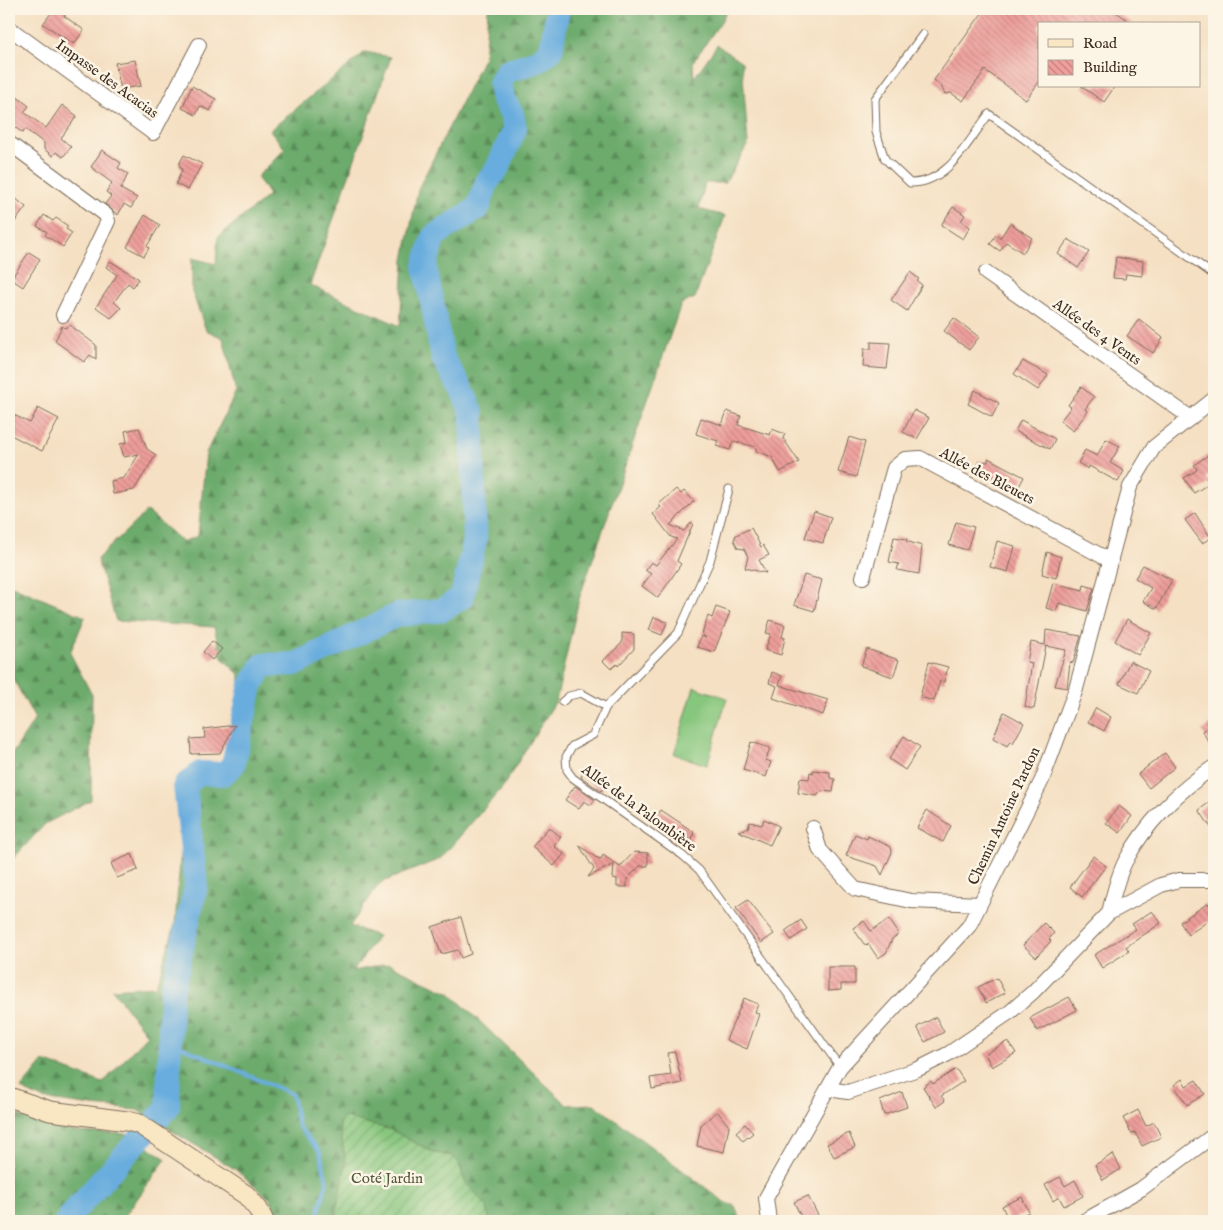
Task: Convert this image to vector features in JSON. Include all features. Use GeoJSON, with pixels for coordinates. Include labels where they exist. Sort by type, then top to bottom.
{"type":"FeatureCollection","features":[{"type":"Feature","properties":{"kind":"main road"},"geometry":{"type":"LineString","coordinates":[[9,1097],[50,1111],[139,1124],[246,1195],[258,1209],[264,1221]]}},
{"type":"Feature","properties":{"kind":"street","name":"Impasse des Acacias"},"geometry":{"type":"LineString","coordinates":[[9,28],[153,133],[199,44]]}},
{"type":"Feature","properties":{"kind":"street"},"geometry":{"type":"LineString","coordinates":[[9,143],[106,215],[108,222],[63,315]]}},
{"type":"Feature","properties":{"kind":"street","name":"Allée des 4 Vents"},"geometry":{"type":"LineString","coordinates":[[986,273],[1191,418]]}},
{"type":"Feature","properties":{"kind":"street","name":"Chemin Antoine Pardon"},"geometry":{"type":"LineString","coordinates":[[769,1221],[766,1198],[840,1067],[969,926],[1042,780],[1076,689],[1130,487],[1154,447],[1214,398]]}},
{"type":"Feature","properties":{"kind":"street","name":"Allée des Bleuets"},"geometry":{"type":"LineString","coordinates":[[863,577],[894,468],[905,459],[920,458],[1111,561]]}},
{"type":"Feature","properties":{"kind":"street"},"geometry":{"type":"LineString","coordinates":[[1108,913],[1126,861],[1145,833],[1186,789],[1214,767]]}},
{"type":"Feature","properties":{"kind":"street"},"geometry":{"type":"LineString","coordinates":[[813,828],[820,850],[855,889],[911,901],[980,904]]}},
{"type":"Feature","properties":{"kind":"street"},"geometry":{"type":"LineString","coordinates":[[828,1089],[848,1092],[918,1069],[948,1054],[1010,1012],[1033,992],[1108,913],[1161,885],[1179,880],[1214,880]]}},
{"type":"Feature","properties":{"kind":"street"},"geometry":{"type":"LineString","coordinates":[[1084,1221],[1141,1189],[1214,1135]]}},
{"type":"Feature","properties":{"kind":"lane"},"geometry":{"type":"LineString","coordinates":[[923,34],[875,99],[876,132],[885,159],[910,184],[924,184],[947,169],[989,114],[1214,275]]}},
{"type":"Feature","properties":{"kind":"lane","name":"Allée de la Palombière"},"geometry":{"type":"LineString","coordinates":[[729,489],[710,560],[678,633],[606,707],[593,735],[572,746],[566,757],[567,770],[573,778],[682,855],[699,870],[840,1067]]}},
{"type":"Feature","properties":{"kind":"lane"},"geometry":{"type":"LineString","coordinates":[[562,702],[569,696],[582,693],[606,707]]}},
{"type":"Feature","properties":{"kind":"green space"},"geometry":{"type":"Polygon","coordinates":[[[488,9],[727,9],[722,20],[693,62],[694,78],[717,45],[742,62],[748,144],[725,183],[705,183],[699,209],[725,216],[695,298],[681,304],[579,599],[556,701],[502,788],[440,859],[380,883],[350,926],[378,936],[353,971],[389,964],[450,993],[567,1105],[594,1104],[726,1203],[735,1206],[741,1221],[489,1221],[486,1206],[465,1182],[459,1163],[452,1156],[434,1153],[391,1130],[339,1123],[346,1164],[336,1211],[337,1221],[279,1221],[271,1200],[235,1169],[137,1110],[42,1099],[21,1089],[44,1061],[103,1083],[147,1035],[112,989],[156,986],[175,925],[186,786],[218,774],[236,762],[240,675],[222,658],[214,627],[116,621],[97,559],[147,511],[182,542],[198,536],[206,453],[236,392],[223,338],[206,330],[192,292],[192,258],[216,264],[218,237],[269,195],[257,177],[285,149],[270,130],[365,52],[391,57],[310,285],[400,326],[404,260],[418,189],[484,57],[488,9]]]}},
{"type":"Feature","properties":{"kind":"green space"},"geometry":{"type":"Polygon","coordinates":[[[12,586],[85,617],[70,653],[92,695],[91,800],[45,824],[9,863],[9,759],[35,719],[9,671],[9,595],[12,586]]]}},
{"type":"Feature","properties":{"kind":"green space"},"geometry":{"type":"Polygon","coordinates":[[[694,687],[727,698],[707,765],[674,754],[694,687]]]}},
{"type":"Feature","properties":{"kind":"green space"},"geometry":{"type":"Polygon","coordinates":[[[9,1110],[25,1118],[75,1132],[130,1134],[166,1159],[121,1221],[9,1221],[9,1110]]]}},
{"type":"Feature","properties":{"kind":"green space","name":"Coté Jardin"},"geometry":{"type":"Polygon","coordinates":[[[345,1117],[391,1130],[434,1153],[452,1156],[459,1163],[465,1182],[487,1206],[489,1221],[337,1221],[336,1211],[346,1163],[339,1123],[345,1117]]]}},
{"type":"Feature","properties":{"kind":"building"},"geometry":{"type":"Polygon","coordinates":[[[54,9],[69,9],[64,16],[84,30],[74,44],[43,24],[54,9]]]}},
{"type":"Feature","properties":{"kind":"building"},"geometry":{"type":"Polygon","coordinates":[[[985,9],[1112,9],[1130,22],[1038,22],[1038,83],[1026,100],[985,70],[963,101],[951,93],[945,94],[941,86],[934,80],[985,9]]]}},
{"type":"Feature","properties":{"kind":"building"},"geometry":{"type":"Polygon","coordinates":[[[135,60],[141,86],[121,89],[115,63],[135,60]]]}},
{"type":"Feature","properties":{"kind":"building"},"geometry":{"type":"Polygon","coordinates":[[[192,86],[216,99],[210,111],[200,106],[196,115],[182,108],[192,86]]]}},
{"type":"Feature","properties":{"kind":"building"},"geometry":{"type":"Polygon","coordinates":[[[1084,88],[1114,88],[1104,102],[1084,88]]]}},
{"type":"Feature","properties":{"kind":"building"},"geometry":{"type":"Polygon","coordinates":[[[16,96],[29,106],[24,112],[46,128],[62,105],[77,116],[61,138],[71,147],[63,157],[56,152],[53,156],[44,149],[44,143],[25,129],[23,133],[9,123],[9,105],[16,96]]]}},
{"type":"Feature","properties":{"kind":"building"},"geometry":{"type":"Polygon","coordinates":[[[102,150],[121,163],[118,168],[128,174],[121,189],[137,198],[131,208],[124,204],[118,215],[105,204],[111,196],[106,192],[112,183],[91,167],[102,150]]]}},
{"type":"Feature","properties":{"kind":"building"},"geometry":{"type":"Polygon","coordinates":[[[184,155],[202,164],[188,190],[176,184],[182,170],[179,164],[184,155]]]}},
{"type":"Feature","properties":{"kind":"building"},"geometry":{"type":"Polygon","coordinates":[[[9,193],[26,207],[9,230],[9,193]]]}},
{"type":"Feature","properties":{"kind":"building"},"geometry":{"type":"Polygon","coordinates":[[[953,207],[965,215],[961,221],[970,227],[963,239],[941,225],[953,207]]]}},
{"type":"Feature","properties":{"kind":"building"},"geometry":{"type":"Polygon","coordinates":[[[44,215],[53,221],[56,218],[68,226],[66,229],[72,233],[63,247],[45,235],[47,232],[37,226],[44,215]]]}},
{"type":"Feature","properties":{"kind":"building"},"geometry":{"type":"Polygon","coordinates":[[[145,215],[160,225],[147,246],[149,248],[144,256],[127,247],[145,215]]]}},
{"type":"Feature","properties":{"kind":"building"},"geometry":{"type":"Polygon","coordinates":[[[1010,223],[1032,238],[1023,253],[1006,242],[1000,251],[990,244],[996,235],[1000,238],[1010,223]]]}},
{"type":"Feature","properties":{"kind":"building"},"geometry":{"type":"Polygon","coordinates":[[[1068,239],[1089,252],[1078,268],[1058,254],[1068,239]]]}},
{"type":"Feature","properties":{"kind":"building"},"geometry":{"type":"Polygon","coordinates":[[[29,252],[40,259],[23,287],[11,279],[29,252]]]}},
{"type":"Feature","properties":{"kind":"building"},"geometry":{"type":"Polygon","coordinates":[[[1116,257],[1143,261],[1142,276],[1126,274],[1125,279],[1113,278],[1116,257]]]}},
{"type":"Feature","properties":{"kind":"building"},"geometry":{"type":"Polygon","coordinates":[[[110,261],[139,279],[133,287],[128,283],[114,302],[121,308],[111,318],[96,307],[117,275],[106,267],[110,261]]]}},
{"type":"Feature","properties":{"kind":"building"},"geometry":{"type":"Polygon","coordinates":[[[910,272],[919,279],[917,281],[922,285],[907,311],[891,300],[910,272]]]}},
{"type":"Feature","properties":{"kind":"building"},"geometry":{"type":"Polygon","coordinates":[[[954,318],[979,337],[969,350],[944,331],[954,318]]]}},
{"type":"Feature","properties":{"kind":"building"},"geometry":{"type":"Polygon","coordinates":[[[1139,319],[1163,338],[1153,353],[1127,336],[1139,319]]]}},
{"type":"Feature","properties":{"kind":"building"},"geometry":{"type":"Polygon","coordinates":[[[70,325],[96,345],[96,359],[90,355],[84,362],[55,341],[62,326],[65,328],[70,325]]]}},
{"type":"Feature","properties":{"kind":"building"},"geometry":{"type":"Polygon","coordinates":[[[871,342],[890,343],[887,369],[863,367],[864,349],[871,349],[871,342]]]}},
{"type":"Feature","properties":{"kind":"building"},"geometry":{"type":"Polygon","coordinates":[[[1023,361],[1048,375],[1038,390],[1014,374],[1023,361]]]}},
{"type":"Feature","properties":{"kind":"building"},"geometry":{"type":"Polygon","coordinates":[[[1081,387],[1094,397],[1085,409],[1088,411],[1073,431],[1060,421],[1071,407],[1068,405],[1081,387]]]}},
{"type":"Feature","properties":{"kind":"building"},"geometry":{"type":"Polygon","coordinates":[[[975,390],[999,403],[992,417],[968,404],[975,390]]]}},
{"type":"Feature","properties":{"kind":"building"},"geometry":{"type":"Polygon","coordinates":[[[38,408],[59,419],[42,451],[9,434],[9,420],[12,414],[30,423],[38,408]]]}},
{"type":"Feature","properties":{"kind":"building"},"geometry":{"type":"Polygon","coordinates":[[[914,410],[929,418],[917,439],[903,432],[914,410]]]}},
{"type":"Feature","properties":{"kind":"building"},"geometry":{"type":"Polygon","coordinates":[[[727,411],[741,416],[738,425],[770,435],[772,429],[785,434],[783,438],[799,462],[780,472],[772,457],[756,451],[756,447],[733,441],[730,450],[716,446],[718,441],[696,434],[701,418],[722,425],[727,411]]]}},
{"type":"Feature","properties":{"kind":"building"},"geometry":{"type":"Polygon","coordinates":[[[1021,420],[1055,439],[1050,449],[1015,431],[1021,420]]]}},
{"type":"Feature","properties":{"kind":"building"},"geometry":{"type":"Polygon","coordinates":[[[139,428],[147,449],[156,455],[134,490],[113,494],[111,481],[124,478],[139,454],[124,457],[120,444],[127,442],[125,431],[139,428]]]}},
{"type":"Feature","properties":{"kind":"building"},"geometry":{"type":"Polygon","coordinates":[[[849,437],[865,442],[856,477],[838,472],[849,437]]]}},
{"type":"Feature","properties":{"kind":"building"},"geometry":{"type":"Polygon","coordinates":[[[1106,439],[1120,446],[1110,463],[1124,471],[1118,482],[1089,466],[1088,469],[1078,463],[1085,450],[1097,456],[1106,439]]]}},
{"type":"Feature","properties":{"kind":"building"},"geometry":{"type":"Polygon","coordinates":[[[1214,451],[1214,472],[1206,478],[1210,483],[1194,493],[1184,478],[1197,470],[1194,465],[1214,451]]]}},
{"type":"Feature","properties":{"kind":"building"},"geometry":{"type":"Polygon","coordinates":[[[988,458],[1024,477],[1016,492],[978,473],[979,461],[988,462],[988,458]]]}},
{"type":"Feature","properties":{"kind":"building"},"geometry":{"type":"Polygon","coordinates":[[[676,489],[681,494],[684,491],[694,501],[670,525],[684,531],[691,523],[693,524],[677,561],[681,564],[658,598],[642,586],[651,574],[645,570],[651,562],[656,565],[677,539],[671,537],[653,514],[661,507],[658,505],[676,489]]]}},
{"type":"Feature","properties":{"kind":"building"},"geometry":{"type":"Polygon","coordinates":[[[814,511],[831,517],[823,543],[805,538],[814,511]]]}},
{"type":"Feature","properties":{"kind":"building"},"geometry":{"type":"Polygon","coordinates":[[[1195,513],[1211,538],[1202,543],[1185,520],[1195,513]]]}},
{"type":"Feature","properties":{"kind":"building"},"geometry":{"type":"Polygon","coordinates":[[[956,522],[974,527],[967,550],[949,545],[956,522]]]}},
{"type":"Feature","properties":{"kind":"building"},"geometry":{"type":"Polygon","coordinates":[[[751,528],[761,547],[763,545],[769,555],[759,560],[766,573],[745,568],[748,557],[744,549],[738,548],[734,540],[736,535],[751,528]]]}},
{"type":"Feature","properties":{"kind":"building"},"geometry":{"type":"Polygon","coordinates":[[[894,537],[907,539],[906,541],[922,546],[919,574],[897,570],[899,564],[889,562],[894,537]]]}},
{"type":"Feature","properties":{"kind":"building"},"geometry":{"type":"Polygon","coordinates":[[[997,541],[1015,546],[1008,572],[990,567],[997,541]]]}},
{"type":"Feature","properties":{"kind":"building"},"geometry":{"type":"Polygon","coordinates":[[[1047,552],[1061,557],[1056,578],[1042,574],[1047,552]]]}},
{"type":"Feature","properties":{"kind":"building"},"geometry":{"type":"Polygon","coordinates":[[[1143,565],[1172,580],[1156,609],[1143,601],[1151,588],[1135,578],[1143,565]]]}},
{"type":"Feature","properties":{"kind":"building"},"geometry":{"type":"Polygon","coordinates":[[[804,575],[822,580],[814,611],[794,605],[804,575]]]}},
{"type":"Feature","properties":{"kind":"building"},"geometry":{"type":"Polygon","coordinates":[[[1053,583],[1083,590],[1084,585],[1094,588],[1087,611],[1059,603],[1056,611],[1046,608],[1053,583]]]}},
{"type":"Feature","properties":{"kind":"building"},"geometry":{"type":"Polygon","coordinates":[[[716,607],[730,612],[714,652],[697,647],[701,636],[706,638],[702,634],[708,616],[712,618],[716,607]]]}},
{"type":"Feature","properties":{"kind":"building"},"geometry":{"type":"Polygon","coordinates":[[[654,617],[667,622],[662,635],[649,630],[654,617]]]}},
{"type":"Feature","properties":{"kind":"building"},"geometry":{"type":"Polygon","coordinates":[[[1127,619],[1151,633],[1138,655],[1115,641],[1127,619]]]}},
{"type":"Feature","properties":{"kind":"building"},"geometry":{"type":"Polygon","coordinates":[[[770,620],[785,625],[782,637],[785,638],[781,655],[765,650],[771,634],[766,633],[770,620]]]}},
{"type":"Feature","properties":{"kind":"building"},"geometry":{"type":"Polygon","coordinates":[[[1046,630],[1081,636],[1073,663],[1070,662],[1067,688],[1055,686],[1066,650],[1046,646],[1034,709],[1025,707],[1032,663],[1027,662],[1031,642],[1045,645],[1046,630]]]}},
{"type":"Feature","properties":{"kind":"building"},"geometry":{"type":"Polygon","coordinates":[[[622,633],[634,634],[634,649],[618,666],[617,664],[611,669],[603,661],[622,643],[622,633]]]}},
{"type":"Feature","properties":{"kind":"building"},"geometry":{"type":"Polygon","coordinates":[[[212,641],[222,649],[212,660],[203,652],[212,641]]]}},
{"type":"Feature","properties":{"kind":"building"},"geometry":{"type":"Polygon","coordinates":[[[867,649],[899,660],[893,677],[861,666],[867,649]]]}},
{"type":"Feature","properties":{"kind":"building"},"geometry":{"type":"Polygon","coordinates":[[[1130,661],[1149,671],[1138,693],[1119,684],[1130,661]]]}},
{"type":"Feature","properties":{"kind":"building"},"geometry":{"type":"Polygon","coordinates":[[[929,662],[948,667],[944,682],[940,681],[934,701],[920,697],[929,662]]]}},
{"type":"Feature","properties":{"kind":"building"},"geometry":{"type":"Polygon","coordinates":[[[772,672],[782,676],[779,685],[828,700],[823,715],[773,698],[777,686],[769,683],[772,672]]]}},
{"type":"Feature","properties":{"kind":"building"},"geometry":{"type":"Polygon","coordinates":[[[1096,708],[1111,717],[1104,731],[1088,722],[1096,708]]]}},
{"type":"Feature","properties":{"kind":"building"},"geometry":{"type":"Polygon","coordinates":[[[1004,712],[1024,723],[1013,743],[1010,741],[1007,746],[993,738],[1004,712]]]}},
{"type":"Feature","properties":{"kind":"building"},"geometry":{"type":"Polygon","coordinates":[[[1214,722],[1214,750],[1202,731],[1214,722]]]}},
{"type":"Feature","properties":{"kind":"building"},"geometry":{"type":"Polygon","coordinates":[[[235,725],[220,753],[191,754],[190,739],[205,738],[204,729],[235,725]]]}},
{"type":"Feature","properties":{"kind":"building"},"geometry":{"type":"Polygon","coordinates":[[[904,736],[920,747],[905,770],[889,759],[904,736]]]}},
{"type":"Feature","properties":{"kind":"building"},"geometry":{"type":"Polygon","coordinates":[[[751,742],[770,748],[766,760],[771,762],[766,777],[743,770],[751,742]]]}},
{"type":"Feature","properties":{"kind":"building"},"geometry":{"type":"Polygon","coordinates":[[[1165,753],[1175,767],[1149,788],[1138,774],[1165,753]]]}},
{"type":"Feature","properties":{"kind":"building"},"geometry":{"type":"Polygon","coordinates":[[[586,765],[609,781],[601,791],[581,777],[586,765]]]}},
{"type":"Feature","properties":{"kind":"building"},"geometry":{"type":"Polygon","coordinates":[[[813,770],[830,772],[830,778],[835,779],[833,792],[821,791],[817,796],[798,793],[800,778],[809,779],[810,772],[813,773],[813,770]]]}},
{"type":"Feature","properties":{"kind":"building"},"geometry":{"type":"Polygon","coordinates":[[[575,786],[595,800],[591,805],[584,801],[579,809],[565,800],[575,786]]]}},
{"type":"Feature","properties":{"kind":"building"},"geometry":{"type":"Polygon","coordinates":[[[1214,799],[1214,832],[1199,810],[1214,799]]]}},
{"type":"Feature","properties":{"kind":"building"},"geometry":{"type":"Polygon","coordinates":[[[1119,806],[1132,816],[1120,833],[1106,823],[1119,806]]]}},
{"type":"Feature","properties":{"kind":"building"},"geometry":{"type":"Polygon","coordinates":[[[661,810],[694,832],[689,849],[652,824],[661,810]]]}},
{"type":"Feature","properties":{"kind":"building"},"geometry":{"type":"Polygon","coordinates":[[[927,810],[951,826],[943,842],[917,828],[927,810]]]}},
{"type":"Feature","properties":{"kind":"building"},"geometry":{"type":"Polygon","coordinates":[[[764,819],[779,826],[770,845],[738,831],[748,828],[750,822],[762,825],[764,819]]]}},
{"type":"Feature","properties":{"kind":"building"},"geometry":{"type":"Polygon","coordinates":[[[549,827],[561,837],[554,846],[564,854],[554,866],[532,847],[549,827]]]}},
{"type":"Feature","properties":{"kind":"building"},"geometry":{"type":"Polygon","coordinates":[[[855,834],[867,839],[868,836],[891,847],[892,852],[882,875],[877,866],[846,856],[855,834]]]}},
{"type":"Feature","properties":{"kind":"building"},"geometry":{"type":"Polygon","coordinates":[[[579,845],[595,857],[601,859],[603,855],[620,867],[634,852],[648,853],[648,866],[640,866],[627,879],[627,887],[617,887],[617,879],[613,878],[614,864],[588,877],[594,869],[579,845]]]}},
{"type":"Feature","properties":{"kind":"building"},"geometry":{"type":"Polygon","coordinates":[[[132,854],[138,870],[117,878],[111,863],[132,854]]]}},
{"type":"Feature","properties":{"kind":"building"},"geometry":{"type":"Polygon","coordinates":[[[1093,856],[1106,866],[1082,897],[1070,887],[1093,856]]]}},
{"type":"Feature","properties":{"kind":"building"},"geometry":{"type":"Polygon","coordinates":[[[748,900],[774,934],[761,943],[736,908],[748,900]]]}},
{"type":"Feature","properties":{"kind":"building"},"geometry":{"type":"Polygon","coordinates":[[[1208,903],[1214,912],[1214,917],[1188,935],[1180,922],[1208,903]]]}},
{"type":"Feature","properties":{"kind":"building"},"geometry":{"type":"Polygon","coordinates":[[[1152,911],[1161,923],[1126,947],[1129,951],[1102,968],[1094,955],[1136,929],[1132,924],[1152,911]]]}},
{"type":"Feature","properties":{"kind":"building"},"geometry":{"type":"Polygon","coordinates":[[[461,917],[471,954],[461,958],[458,950],[441,954],[432,927],[461,917]]]}},
{"type":"Feature","properties":{"kind":"building"},"geometry":{"type":"Polygon","coordinates":[[[889,919],[899,934],[892,939],[886,953],[878,958],[869,945],[864,944],[853,928],[864,921],[871,931],[889,919]]]}},
{"type":"Feature","properties":{"kind":"building"},"geometry":{"type":"Polygon","coordinates":[[[801,920],[807,929],[791,940],[785,931],[801,920]]]}},
{"type":"Feature","properties":{"kind":"building"},"geometry":{"type":"Polygon","coordinates":[[[1044,923],[1054,933],[1049,939],[1051,941],[1036,957],[1023,945],[1044,923]]]}},
{"type":"Feature","properties":{"kind":"building"},"geometry":{"type":"Polygon","coordinates":[[[828,967],[855,967],[855,984],[841,984],[841,990],[828,991],[828,967]]]}},
{"type":"Feature","properties":{"kind":"building"},"geometry":{"type":"Polygon","coordinates":[[[997,978],[1005,993],[986,1003],[978,987],[997,978]]]}},
{"type":"Feature","properties":{"kind":"building"},"geometry":{"type":"Polygon","coordinates":[[[1069,997],[1077,1010],[1037,1031],[1030,1018],[1069,997]]]}},
{"type":"Feature","properties":{"kind":"building"},"geometry":{"type":"Polygon","coordinates":[[[744,998],[758,1004],[755,1012],[759,1014],[747,1049],[726,1040],[744,998]]]}},
{"type":"Feature","properties":{"kind":"building"},"geometry":{"type":"Polygon","coordinates":[[[936,1017],[944,1032],[925,1042],[917,1027],[936,1017]]]}},
{"type":"Feature","properties":{"kind":"building"},"geometry":{"type":"Polygon","coordinates":[[[1008,1041],[1016,1053],[992,1067],[985,1054],[1008,1041]]]}},
{"type":"Feature","properties":{"kind":"building"},"geometry":{"type":"Polygon","coordinates":[[[675,1052],[682,1083],[652,1089],[650,1078],[671,1075],[668,1053],[675,1052]]]}},
{"type":"Feature","properties":{"kind":"building"},"geometry":{"type":"Polygon","coordinates":[[[956,1069],[964,1081],[941,1096],[945,1101],[936,1107],[923,1087],[931,1081],[933,1084],[956,1069]]]}},
{"type":"Feature","properties":{"kind":"building"},"geometry":{"type":"Polygon","coordinates":[[[1182,1079],[1186,1086],[1196,1080],[1205,1094],[1187,1105],[1174,1085],[1182,1079]]]}},
{"type":"Feature","properties":{"kind":"building"},"geometry":{"type":"Polygon","coordinates":[[[902,1092],[907,1107],[884,1115],[880,1101],[902,1092]]]}},
{"type":"Feature","properties":{"kind":"building"},"geometry":{"type":"Polygon","coordinates":[[[1138,1110],[1146,1126],[1154,1122],[1161,1137],[1142,1146],[1135,1132],[1131,1133],[1123,1118],[1138,1110]]]}},
{"type":"Feature","properties":{"kind":"building"},"geometry":{"type":"Polygon","coordinates":[[[717,1111],[729,1126],[724,1152],[697,1146],[701,1125],[717,1111]]]}},
{"type":"Feature","properties":{"kind":"building"},"geometry":{"type":"Polygon","coordinates":[[[745,1124],[753,1133],[743,1141],[736,1132],[745,1124]]]}},
{"type":"Feature","properties":{"kind":"building"},"geometry":{"type":"Polygon","coordinates":[[[849,1133],[855,1147],[834,1157],[827,1144],[849,1133]]]}},
{"type":"Feature","properties":{"kind":"building"},"geometry":{"type":"Polygon","coordinates":[[[1113,1154],[1121,1169],[1103,1180],[1095,1165],[1113,1154]]]}},
{"type":"Feature","properties":{"kind":"building"},"geometry":{"type":"Polygon","coordinates":[[[1060,1177],[1065,1186],[1075,1180],[1083,1196],[1064,1206],[1059,1197],[1053,1201],[1045,1185],[1060,1177]]]}},
{"type":"Feature","properties":{"kind":"building"},"geometry":{"type":"Polygon","coordinates":[[[808,1196],[821,1221],[803,1221],[794,1202],[808,1196]]]}},
{"type":"Feature","properties":{"kind":"building"},"geometry":{"type":"Polygon","coordinates":[[[1022,1197],[1029,1212],[1009,1221],[1002,1206],[1022,1197]]]}},
{"type":"Feature","properties":{"kind":"waterway"},"geometry":{"type":"LineString","coordinates":[[67,1221],[168,1107],[171,996],[196,886],[185,785],[200,773],[223,774],[233,765],[251,685],[263,665],[296,664],[397,615],[442,610],[462,597],[475,540],[472,413],[463,392],[443,358],[425,266],[434,236],[478,208],[487,182],[497,169],[515,129],[512,114],[503,99],[500,83],[507,71],[538,61],[551,50],[558,9]]}},
{"type":"Feature","properties":{"kind":"waterway"},"geometry":{"type":"LineString","coordinates":[[170,1042],[292,1094],[298,1126],[320,1152],[327,1182],[317,1218],[318,1221]]}}]}
